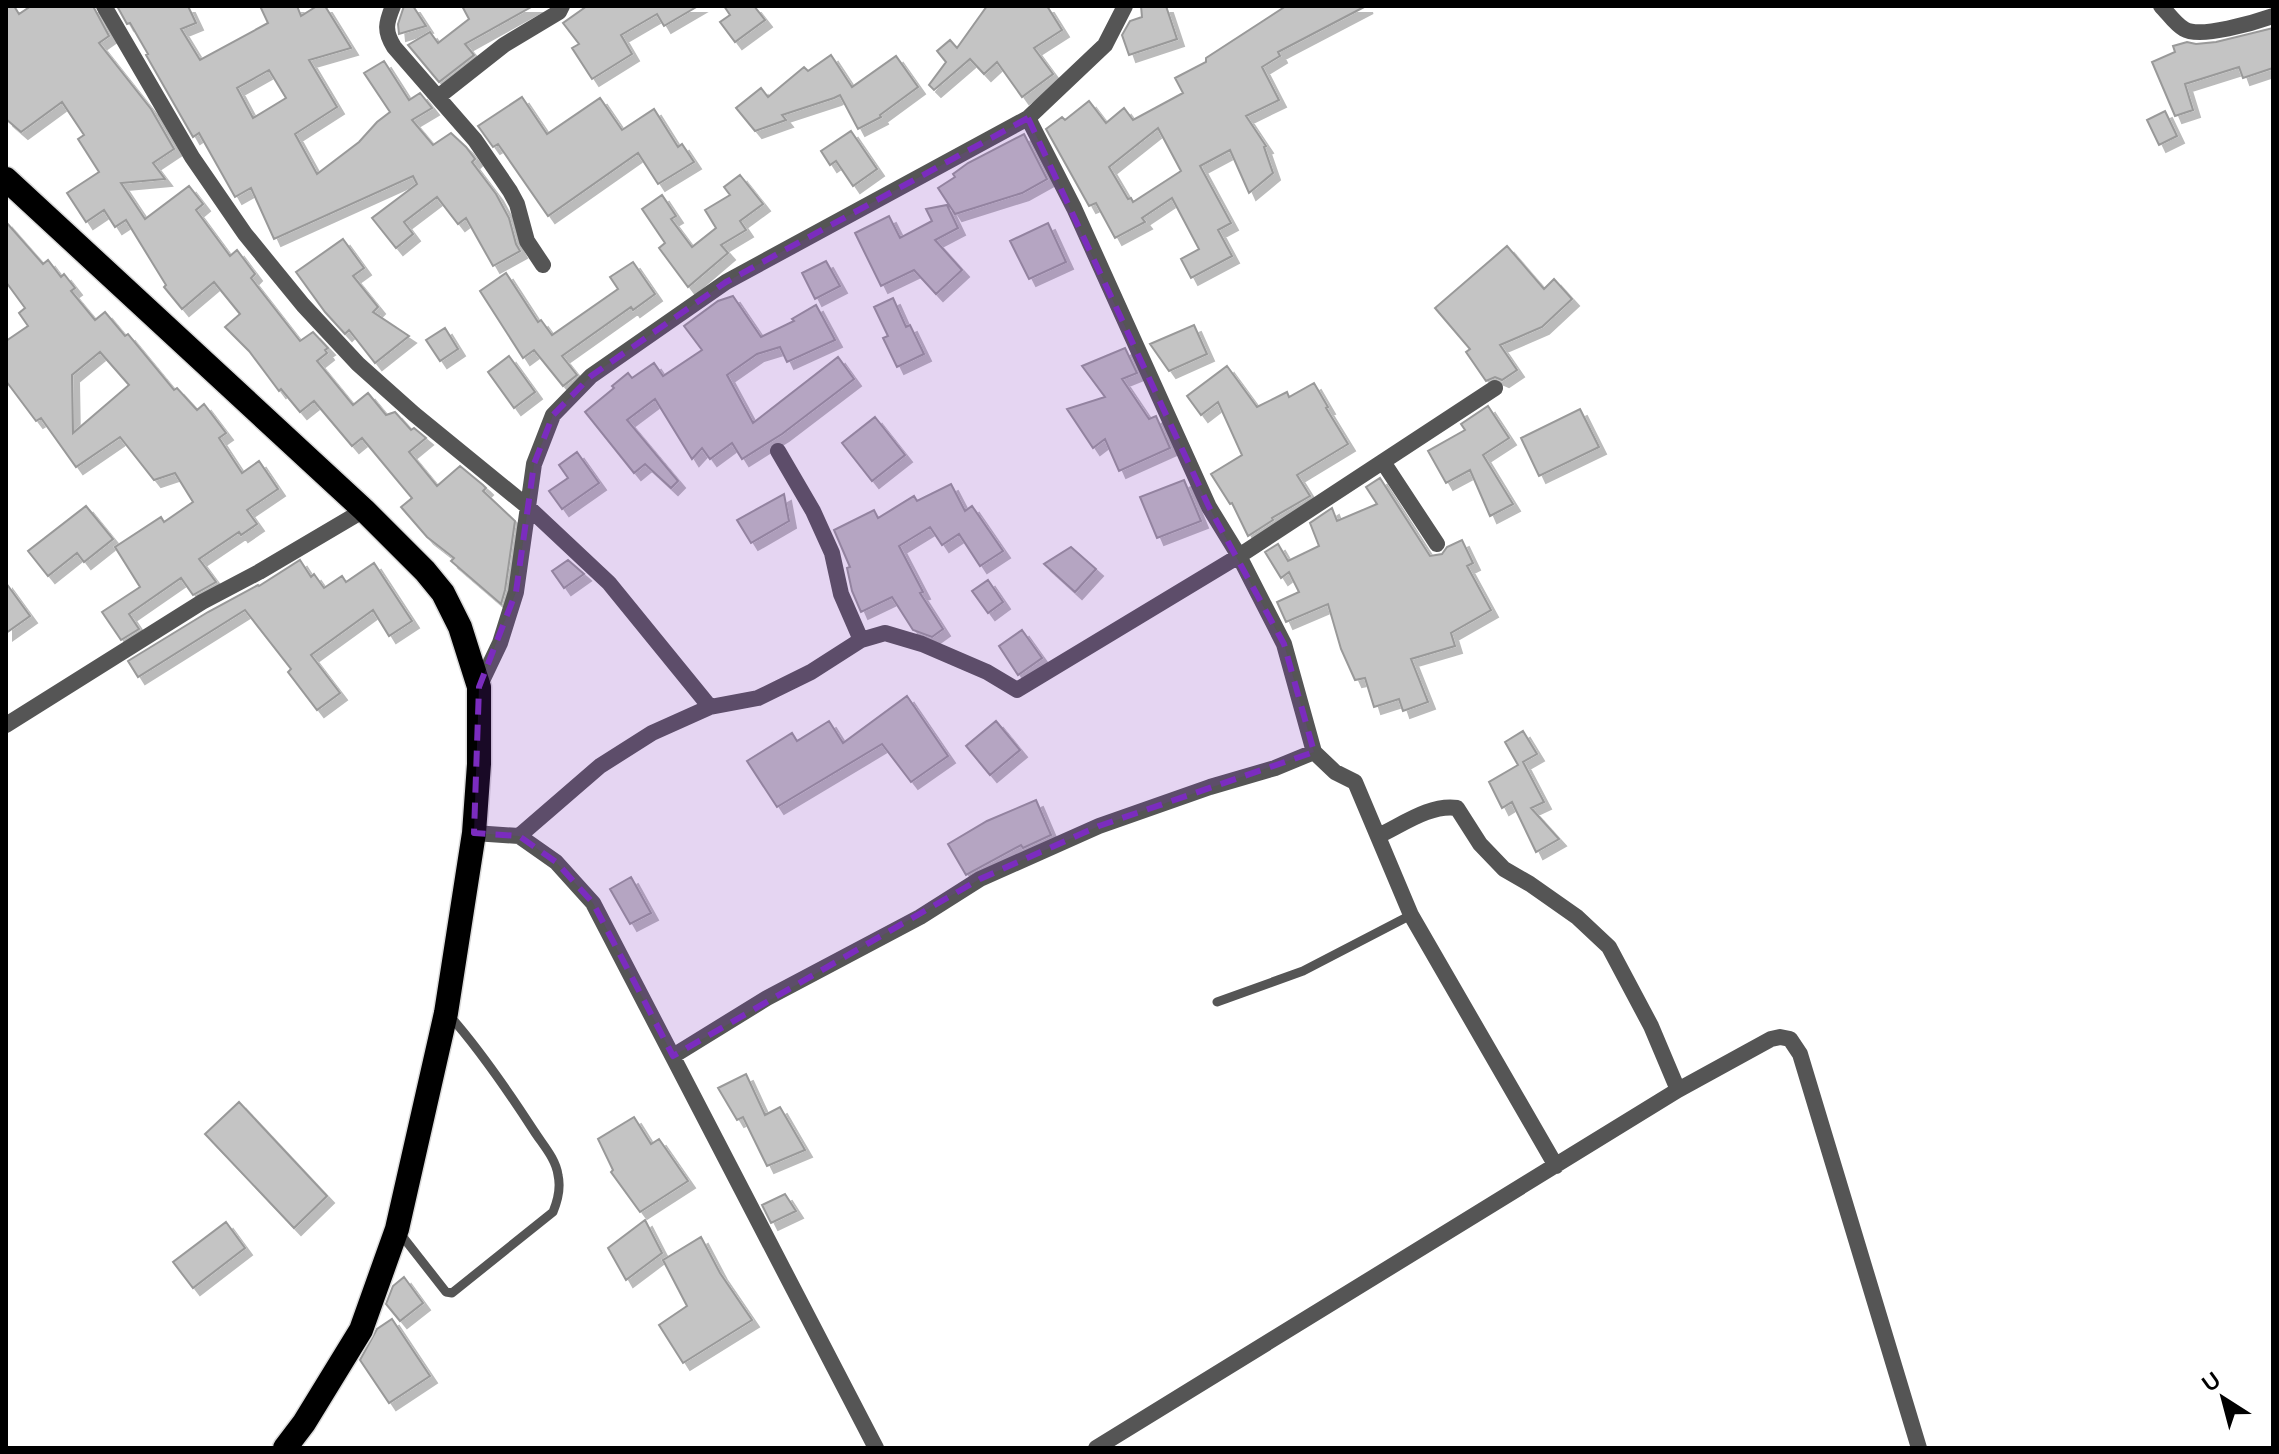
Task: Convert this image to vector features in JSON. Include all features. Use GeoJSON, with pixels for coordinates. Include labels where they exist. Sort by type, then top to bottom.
{"type":"FeatureCollection","features":[{"type":"Feature","properties":{"kind":"highway"},"geometry":{"type":"LineString","coordinates":[[6,179],[364,510],[425,571],[443,593],[460,627],[479,687],[479,764],[474,833],[446,1013],[397,1229],[361,1330],[304,1423],[285,1448]]}},
{"type":"Feature","properties":{"kind":"street"},"geometry":{"type":"LineString","coordinates":[[104,6],[192,157],[245,234],[303,305],[358,364],[528,507],[609,583],[710,707]]}},
{"type":"Feature","properties":{"kind":"street"},"geometry":{"type":"LineString","coordinates":[[393,6],[386,21],[388,38],[475,140],[510,191],[517,204],[527,241],[543,265]]}},
{"type":"Feature","properties":{"kind":"street"},"geometry":{"type":"LineString","coordinates":[[438,97],[504,45],[559,12],[562,6]]}},
{"type":"Feature","properties":{"kind":"street"},"geometry":{"type":"LineString","coordinates":[[479,687],[500,643],[516,592],[534,464],[553,415],[591,376],[726,282],[1028,118],[1105,45],[1125,6]]}},
{"type":"Feature","properties":{"kind":"street"},"geometry":{"type":"LineString","coordinates":[[2161,6],[2183,29],[2200,32],[2245,25],[2273,16]]}},
{"type":"Feature","properties":{"kind":"street"},"geometry":{"type":"LineString","coordinates":[[1028,118],[1074,208],[1209,507],[1239,556],[1284,644],[1314,752],[1335,772],[1355,782],[1411,915],[1556,1166]]}},
{"type":"Feature","properties":{"kind":"street"},"geometry":{"type":"LineString","coordinates":[[519,836],[600,766],[652,733],[710,707],[758,698],[811,672],[861,640],[885,633],[922,644],[987,672],[1017,690],[1239,556],[1495,388]]}},
{"type":"Feature","properties":{"kind":"street"},"geometry":{"type":"LineString","coordinates":[[778,451],[813,511],[832,553],[841,594],[861,640]]}},
{"type":"Feature","properties":{"kind":"street"},"geometry":{"type":"LineString","coordinates":[[1383,462],[1437,544]]}},
{"type":"Feature","properties":{"kind":"street"},"geometry":{"type":"LineString","coordinates":[[8,719],[202,602],[364,510]]}},
{"type":"Feature","properties":{"kind":"street"},"geometry":{"type":"LineString","coordinates":[[673,1056],[767,998],[920,917],[980,879],[1099,826],[1275,768],[1314,752]]}},
{"type":"Feature","properties":{"kind":"street"},"geometry":{"type":"LineString","coordinates":[[1378,836],[1435,809],[1457,808],[1480,844],[1504,869],[1577,917],[1609,947],[1651,1026],[1678,1090]]}},
{"type":"Feature","properties":{"kind":"street"},"geometry":{"type":"LineString","coordinates":[[474,833],[519,836],[556,862],[593,903],[876,1448]]}},
{"type":"Feature","properties":{"kind":"street"},"geometry":{"type":"LineString","coordinates":[[1096,1448],[1678,1090],[1780,1037],[1790,1039],[1796,1045],[1919,1448]]}},
{"type":"Feature","properties":{"kind":"lane"},"geometry":{"type":"LineString","coordinates":[[1217,1002],[1303,971],[1411,915]]}},
{"type":"Feature","properties":{"kind":"lane"},"geometry":{"type":"LineString","coordinates":[[397,1229],[446,1292],[452,1293],[553,1212],[557,1202],[559,1175],[555,1163],[474,1043],[446,1013]]}},
{"type":"Feature","properties":{"kind":"highlighted area"},"geometry":{"type":"Polygon","coordinates":[[[1028,118],[1209,507],[1284,644],[1314,752],[1099,826],[980,879],[673,1056],[593,903],[556,862],[519,836],[474,833],[479,687],[516,592],[534,464],[553,415],[591,376],[726,282],[1028,118]]]}},
{"type":"Feature","properties":{"kind":"building"},"geometry":{"type":"Polygon","coordinates":[[[6,6],[14,6],[19,14],[31,6],[93,6],[109,36],[99,43],[151,109],[174,149],[153,163],[165,179],[121,183],[145,219],[189,186],[203,204],[196,210],[230,256],[237,250],[255,274],[251,278],[300,341],[313,332],[328,348],[325,350],[327,353],[317,361],[353,405],[368,393],[386,415],[395,412],[411,430],[414,428],[426,438],[409,452],[437,486],[460,466],[486,488],[483,491],[515,521],[501,604],[451,561],[454,558],[427,537],[401,507],[412,498],[362,438],[352,446],[314,401],[300,412],[281,389],[279,391],[249,351],[225,327],[240,314],[214,282],[182,309],[164,287],[166,285],[126,220],[115,227],[104,210],[86,222],[67,193],[99,172],[78,139],[84,135],[62,102],[21,132],[6,119],[6,6]]]}},
{"type":"Feature","properties":{"kind":"building"},"geometry":{"type":"Polygon","coordinates":[[[117,6],[188,6],[196,23],[181,29],[200,60],[268,23],[260,6],[297,6],[301,16],[317,6],[325,6],[351,48],[309,60],[337,107],[295,134],[317,174],[359,142],[390,112],[364,73],[384,61],[409,100],[420,93],[432,108],[412,120],[433,145],[451,133],[475,159],[472,162],[509,218],[520,251],[493,266],[466,218],[458,224],[437,197],[404,222],[413,234],[396,248],[372,218],[417,184],[413,176],[274,239],[251,188],[235,197],[199,133],[193,137],[130,23],[127,24],[117,6]],[[269,70],[237,88],[253,118],[286,98],[269,70]]]}},
{"type":"Feature","properties":{"kind":"building"},"geometry":{"type":"Polygon","coordinates":[[[404,6],[413,6],[426,26],[399,34],[398,24],[404,6]]]}},
{"type":"Feature","properties":{"kind":"building"},"geometry":{"type":"Polygon","coordinates":[[[462,6],[533,6],[465,44],[474,55],[439,82],[408,45],[430,32],[438,43],[469,19],[462,6]]]}},
{"type":"Feature","properties":{"kind":"building"},"geometry":{"type":"Polygon","coordinates":[[[587,6],[698,6],[664,26],[657,14],[621,35],[632,54],[592,79],[572,48],[579,44],[563,23],[587,6]]]}},
{"type":"Feature","properties":{"kind":"building"},"geometry":{"type":"Polygon","coordinates":[[[724,6],[754,6],[765,20],[735,42],[720,22],[730,15],[724,6]]]}},
{"type":"Feature","properties":{"kind":"building"},"geometry":{"type":"Polygon","coordinates":[[[987,6],[1047,6],[1062,30],[1034,48],[1053,74],[1022,97],[997,62],[984,74],[970,59],[934,90],[929,85],[946,62],[937,51],[950,40],[957,48],[987,6]]]}},
{"type":"Feature","properties":{"kind":"building"},"geometry":{"type":"Polygon","coordinates":[[[1141,6],[1166,6],[1177,39],[1129,55],[1122,35],[1130,21],[1142,17],[1141,6]]]}},
{"type":"Feature","properties":{"kind":"building"},"geometry":{"type":"Polygon","coordinates":[[[1286,6],[1366,6],[1278,52],[1280,56],[1262,67],[1279,100],[1246,116],[1266,146],[1273,173],[1249,193],[1230,150],[1200,166],[1231,223],[1218,230],[1232,256],[1191,278],[1181,259],[1199,249],[1172,198],[1142,218],[1145,222],[1115,238],[1096,203],[1089,206],[1046,129],[1062,117],[1065,120],[1089,101],[1106,123],[1124,108],[1133,120],[1183,93],[1175,78],[1206,62],[1206,58],[1286,6]],[[1158,128],[1109,167],[1128,199],[1131,198],[1133,202],[1181,171],[1158,128]]]}},
{"type":"Feature","properties":{"kind":"building"},"geometry":{"type":"Polygon","coordinates":[[[2273,28],[2273,68],[2243,78],[2239,67],[2185,84],[2193,110],[2175,116],[2152,62],[2175,52],[2173,46],[2187,42],[2216,42],[2273,28]]]}},
{"type":"Feature","properties":{"kind":"building"},"geometry":{"type":"Polygon","coordinates":[[[831,55],[852,87],[896,56],[918,87],[881,117],[858,129],[840,95],[782,115],[786,120],[755,131],[736,108],[761,88],[768,97],[804,67],[808,71],[831,55]]]}},
{"type":"Feature","properties":{"kind":"building"},"geometry":{"type":"Polygon","coordinates":[[[522,97],[547,134],[600,98],[622,130],[654,109],[678,147],[682,144],[694,162],[658,184],[638,153],[548,216],[498,144],[493,147],[478,126],[522,97]]]}},
{"type":"Feature","properties":{"kind":"building"},"geometry":{"type":"Polygon","coordinates":[[[2165,111],[2177,136],[2159,145],[2147,120],[2165,111]]]}},
{"type":"Feature","properties":{"kind":"building"},"geometry":{"type":"Polygon","coordinates":[[[851,131],[877,169],[853,186],[836,161],[830,165],[821,151],[851,131]]]}},
{"type":"Feature","properties":{"kind":"building"},"geometry":{"type":"Polygon","coordinates":[[[1024,134],[1047,179],[1022,193],[955,214],[938,188],[955,177],[953,174],[968,163],[1024,134]]]}},
{"type":"Feature","properties":{"kind":"building"},"geometry":{"type":"Polygon","coordinates":[[[740,175],[763,204],[740,221],[746,230],[721,245],[728,253],[688,287],[659,248],[665,243],[642,209],[662,195],[676,216],[671,219],[692,247],[716,228],[705,210],[730,195],[724,187],[740,175]]]}},
{"type":"Feature","properties":{"kind":"building"},"geometry":{"type":"Polygon","coordinates":[[[947,205],[958,228],[935,240],[962,270],[936,294],[914,270],[881,286],[855,233],[889,216],[900,238],[932,221],[926,209],[947,205]]]}},
{"type":"Feature","properties":{"kind":"building"},"geometry":{"type":"Polygon","coordinates":[[[6,222],[43,264],[48,260],[61,277],[64,274],[75,288],[71,291],[95,320],[105,312],[125,336],[128,334],[174,390],[177,388],[197,410],[204,404],[226,433],[219,438],[242,473],[259,461],[278,489],[247,510],[257,524],[241,535],[239,532],[199,559],[216,582],[193,595],[181,578],[129,614],[139,629],[121,640],[102,612],[140,587],[115,547],[161,517],[164,522],[193,502],[175,473],[154,480],[120,437],[76,467],[41,418],[36,421],[6,381],[6,341],[28,326],[19,313],[25,308],[6,282],[6,222]],[[100,352],[72,375],[73,433],[129,385],[100,352]]]}},
{"type":"Feature","properties":{"kind":"building"},"geometry":{"type":"Polygon","coordinates":[[[1048,223],[1066,262],[1029,279],[1010,241],[1048,223]]]}},
{"type":"Feature","properties":{"kind":"building"},"geometry":{"type":"Polygon","coordinates":[[[343,239],[364,268],[353,276],[378,307],[373,312],[409,336],[375,363],[349,330],[345,334],[325,312],[296,272],[343,239]]]}},
{"type":"Feature","properties":{"kind":"building"},"geometry":{"type":"Polygon","coordinates":[[[1507,246],[1544,289],[1554,279],[1572,299],[1542,327],[1500,345],[1517,370],[1502,380],[1495,377],[1486,381],[1466,352],[1470,349],[1435,308],[1507,246]]]}},
{"type":"Feature","properties":{"kind":"building"},"geometry":{"type":"Polygon","coordinates":[[[826,261],[840,286],[815,299],[802,273],[826,261]]]}},
{"type":"Feature","properties":{"kind":"building"},"geometry":{"type":"Polygon","coordinates":[[[633,262],[655,294],[633,310],[631,307],[562,356],[577,375],[563,386],[534,350],[523,358],[480,291],[506,273],[538,322],[541,320],[552,335],[618,289],[610,277],[633,262]]]}},
{"type":"Feature","properties":{"kind":"building"},"geometry":{"type":"Polygon","coordinates":[[[733,296],[761,337],[794,321],[792,319],[816,305],[835,340],[787,362],[780,347],[757,354],[727,375],[753,423],[838,357],[854,379],[782,434],[742,459],[732,443],[710,459],[702,448],[692,459],[655,399],[627,420],[678,481],[671,488],[645,464],[634,473],[585,412],[628,373],[632,378],[654,363],[663,376],[702,350],[684,326],[718,301],[733,296]]]}},
{"type":"Feature","properties":{"kind":"building"},"geometry":{"type":"Polygon","coordinates":[[[893,298],[906,327],[910,325],[924,354],[897,367],[883,338],[888,336],[874,307],[893,298]]]}},
{"type":"Feature","properties":{"kind":"building"},"geometry":{"type":"Polygon","coordinates":[[[1194,325],[1207,354],[1169,371],[1150,344],[1194,325]]]}},
{"type":"Feature","properties":{"kind":"building"},"geometry":{"type":"Polygon","coordinates":[[[445,328],[458,349],[440,361],[426,340],[445,328]]]}},
{"type":"Feature","properties":{"kind":"building"},"geometry":{"type":"Polygon","coordinates":[[[1125,348],[1137,373],[1122,379],[1149,419],[1156,416],[1170,448],[1119,471],[1105,439],[1093,448],[1067,409],[1105,397],[1082,366],[1125,348]]]}},
{"type":"Feature","properties":{"kind":"building"},"geometry":{"type":"Polygon","coordinates":[[[509,356],[535,392],[514,408],[488,372],[509,356]]]}},
{"type":"Feature","properties":{"kind":"building"},"geometry":{"type":"Polygon","coordinates":[[[1227,366],[1257,407],[1287,392],[1289,397],[1314,383],[1348,444],[1297,475],[1310,496],[1248,536],[1232,503],[1211,474],[1242,455],[1218,402],[1201,415],[1187,396],[1227,366]]]}},
{"type":"Feature","properties":{"kind":"building"},"geometry":{"type":"Polygon","coordinates":[[[1488,406],[1509,438],[1483,455],[1513,504],[1490,516],[1470,470],[1446,483],[1428,451],[1465,430],[1461,424],[1488,406]]]}},
{"type":"Feature","properties":{"kind":"building"},"geometry":{"type":"Polygon","coordinates":[[[1580,409],[1599,447],[1539,476],[1521,438],[1580,409]]]}},
{"type":"Feature","properties":{"kind":"building"},"geometry":{"type":"Polygon","coordinates":[[[875,417],[905,455],[872,481],[842,443],[875,417]]]}},
{"type":"Feature","properties":{"kind":"building"},"geometry":{"type":"Polygon","coordinates":[[[577,452],[599,483],[562,509],[549,491],[568,478],[559,465],[577,452]]]}},
{"type":"Feature","properties":{"kind":"building"},"geometry":{"type":"Polygon","coordinates":[[[1380,478],[1430,556],[1442,554],[1447,547],[1462,540],[1473,563],[1467,566],[1491,610],[1451,633],[1455,646],[1411,659],[1428,702],[1403,711],[1399,699],[1374,707],[1365,678],[1355,680],[1341,649],[1328,604],[1286,622],[1277,602],[1299,592],[1289,572],[1281,578],[1265,552],[1278,544],[1288,561],[1319,546],[1310,523],[1332,508],[1337,521],[1377,504],[1366,487],[1380,478]]]}},
{"type":"Feature","properties":{"kind":"building"},"geometry":{"type":"Polygon","coordinates":[[[1184,480],[1201,521],[1157,538],[1140,497],[1184,480]]]}},
{"type":"Feature","properties":{"kind":"building"},"geometry":{"type":"Polygon","coordinates":[[[951,484],[965,511],[972,506],[1003,551],[980,566],[959,534],[942,545],[930,527],[899,546],[923,592],[920,593],[943,629],[932,637],[913,630],[892,597],[861,612],[852,591],[847,568],[850,567],[834,530],[874,510],[878,518],[914,496],[917,501],[951,484]]]}},
{"type":"Feature","properties":{"kind":"building"},"geometry":{"type":"Polygon","coordinates":[[[784,494],[789,521],[751,543],[737,520],[784,494]]]}},
{"type":"Feature","properties":{"kind":"building"},"geometry":{"type":"Polygon","coordinates":[[[86,506],[113,539],[84,562],[77,553],[48,576],[28,551],[86,506]]]}},
{"type":"Feature","properties":{"kind":"building"},"geometry":{"type":"Polygon","coordinates":[[[1071,547],[1096,569],[1075,592],[1044,564],[1071,547]]]}},
{"type":"Feature","properties":{"kind":"building"},"geometry":{"type":"Polygon","coordinates":[[[300,560],[311,577],[314,574],[324,588],[342,576],[346,582],[374,563],[412,621],[389,636],[373,610],[311,655],[340,693],[317,710],[288,672],[291,669],[245,610],[138,677],[128,661],[300,560]]]}},
{"type":"Feature","properties":{"kind":"building"},"geometry":{"type":"Polygon","coordinates":[[[568,560],[584,574],[564,588],[552,571],[568,560]]]}},
{"type":"Feature","properties":{"kind":"building"},"geometry":{"type":"Polygon","coordinates":[[[988,580],[1003,602],[988,613],[972,591],[988,580]]]}},
{"type":"Feature","properties":{"kind":"building"},"geometry":{"type":"Polygon","coordinates":[[[6,583],[30,616],[6,633],[6,583]]]}},
{"type":"Feature","properties":{"kind":"building"},"geometry":{"type":"Polygon","coordinates":[[[1022,630],[1042,658],[1018,675],[999,646],[1022,630]]]}},
{"type":"Feature","properties":{"kind":"building"},"geometry":{"type":"Polygon","coordinates":[[[907,696],[948,756],[911,782],[882,744],[777,807],[747,761],[792,733],[797,741],[829,721],[843,743],[907,696]]]}},
{"type":"Feature","properties":{"kind":"building"},"geometry":{"type":"Polygon","coordinates":[[[996,721],[1020,750],[990,775],[966,746],[996,721]]]}},
{"type":"Feature","properties":{"kind":"building"},"geometry":{"type":"Polygon","coordinates":[[[1523,731],[1537,754],[1523,762],[1544,802],[1531,808],[1559,839],[1536,852],[1512,802],[1502,808],[1489,782],[1518,765],[1505,742],[1523,731]]]}},
{"type":"Feature","properties":{"kind":"building"},"geometry":{"type":"Polygon","coordinates":[[[1036,800],[1051,835],[1023,848],[1021,845],[966,875],[948,844],[987,821],[1036,800]]]}},
{"type":"Feature","properties":{"kind":"building"},"geometry":{"type":"Polygon","coordinates":[[[631,877],[651,913],[630,924],[610,889],[631,877]]]}},
{"type":"Feature","properties":{"kind":"building"},"geometry":{"type":"Polygon","coordinates":[[[746,1074],[765,1115],[780,1107],[805,1150],[767,1166],[743,1117],[737,1120],[718,1088],[746,1074]]]}},
{"type":"Feature","properties":{"kind":"building"},"geometry":{"type":"Polygon","coordinates":[[[239,1102],[327,1196],[294,1228],[205,1134],[239,1102]]]}},
{"type":"Feature","properties":{"kind":"building"},"geometry":{"type":"Polygon","coordinates":[[[634,1117],[651,1144],[659,1139],[688,1181],[640,1212],[611,1172],[613,1170],[598,1139],[634,1117]]]}},
{"type":"Feature","properties":{"kind":"building"},"geometry":{"type":"Polygon","coordinates":[[[785,1194],[796,1211],[771,1223],[762,1205],[785,1194]]]}},
{"type":"Feature","properties":{"kind":"building"},"geometry":{"type":"Polygon","coordinates":[[[645,1220],[662,1253],[626,1280],[608,1248],[645,1220]]]}},
{"type":"Feature","properties":{"kind":"building"},"geometry":{"type":"Polygon","coordinates":[[[226,1222],[245,1248],[193,1288],[173,1262],[226,1222]]]}},
{"type":"Feature","properties":{"kind":"building"},"geometry":{"type":"Polygon","coordinates":[[[701,1237],[720,1273],[752,1320],[683,1363],[659,1325],[687,1306],[663,1260],[701,1237]]]}},
{"type":"Feature","properties":{"kind":"building"},"geometry":{"type":"Polygon","coordinates":[[[404,1277],[423,1303],[400,1321],[386,1304],[393,1286],[404,1277]]]}},
{"type":"Feature","properties":{"kind":"building"},"geometry":{"type":"Polygon","coordinates":[[[392,1319],[430,1376],[389,1403],[360,1360],[377,1329],[392,1319]]]}}]}
